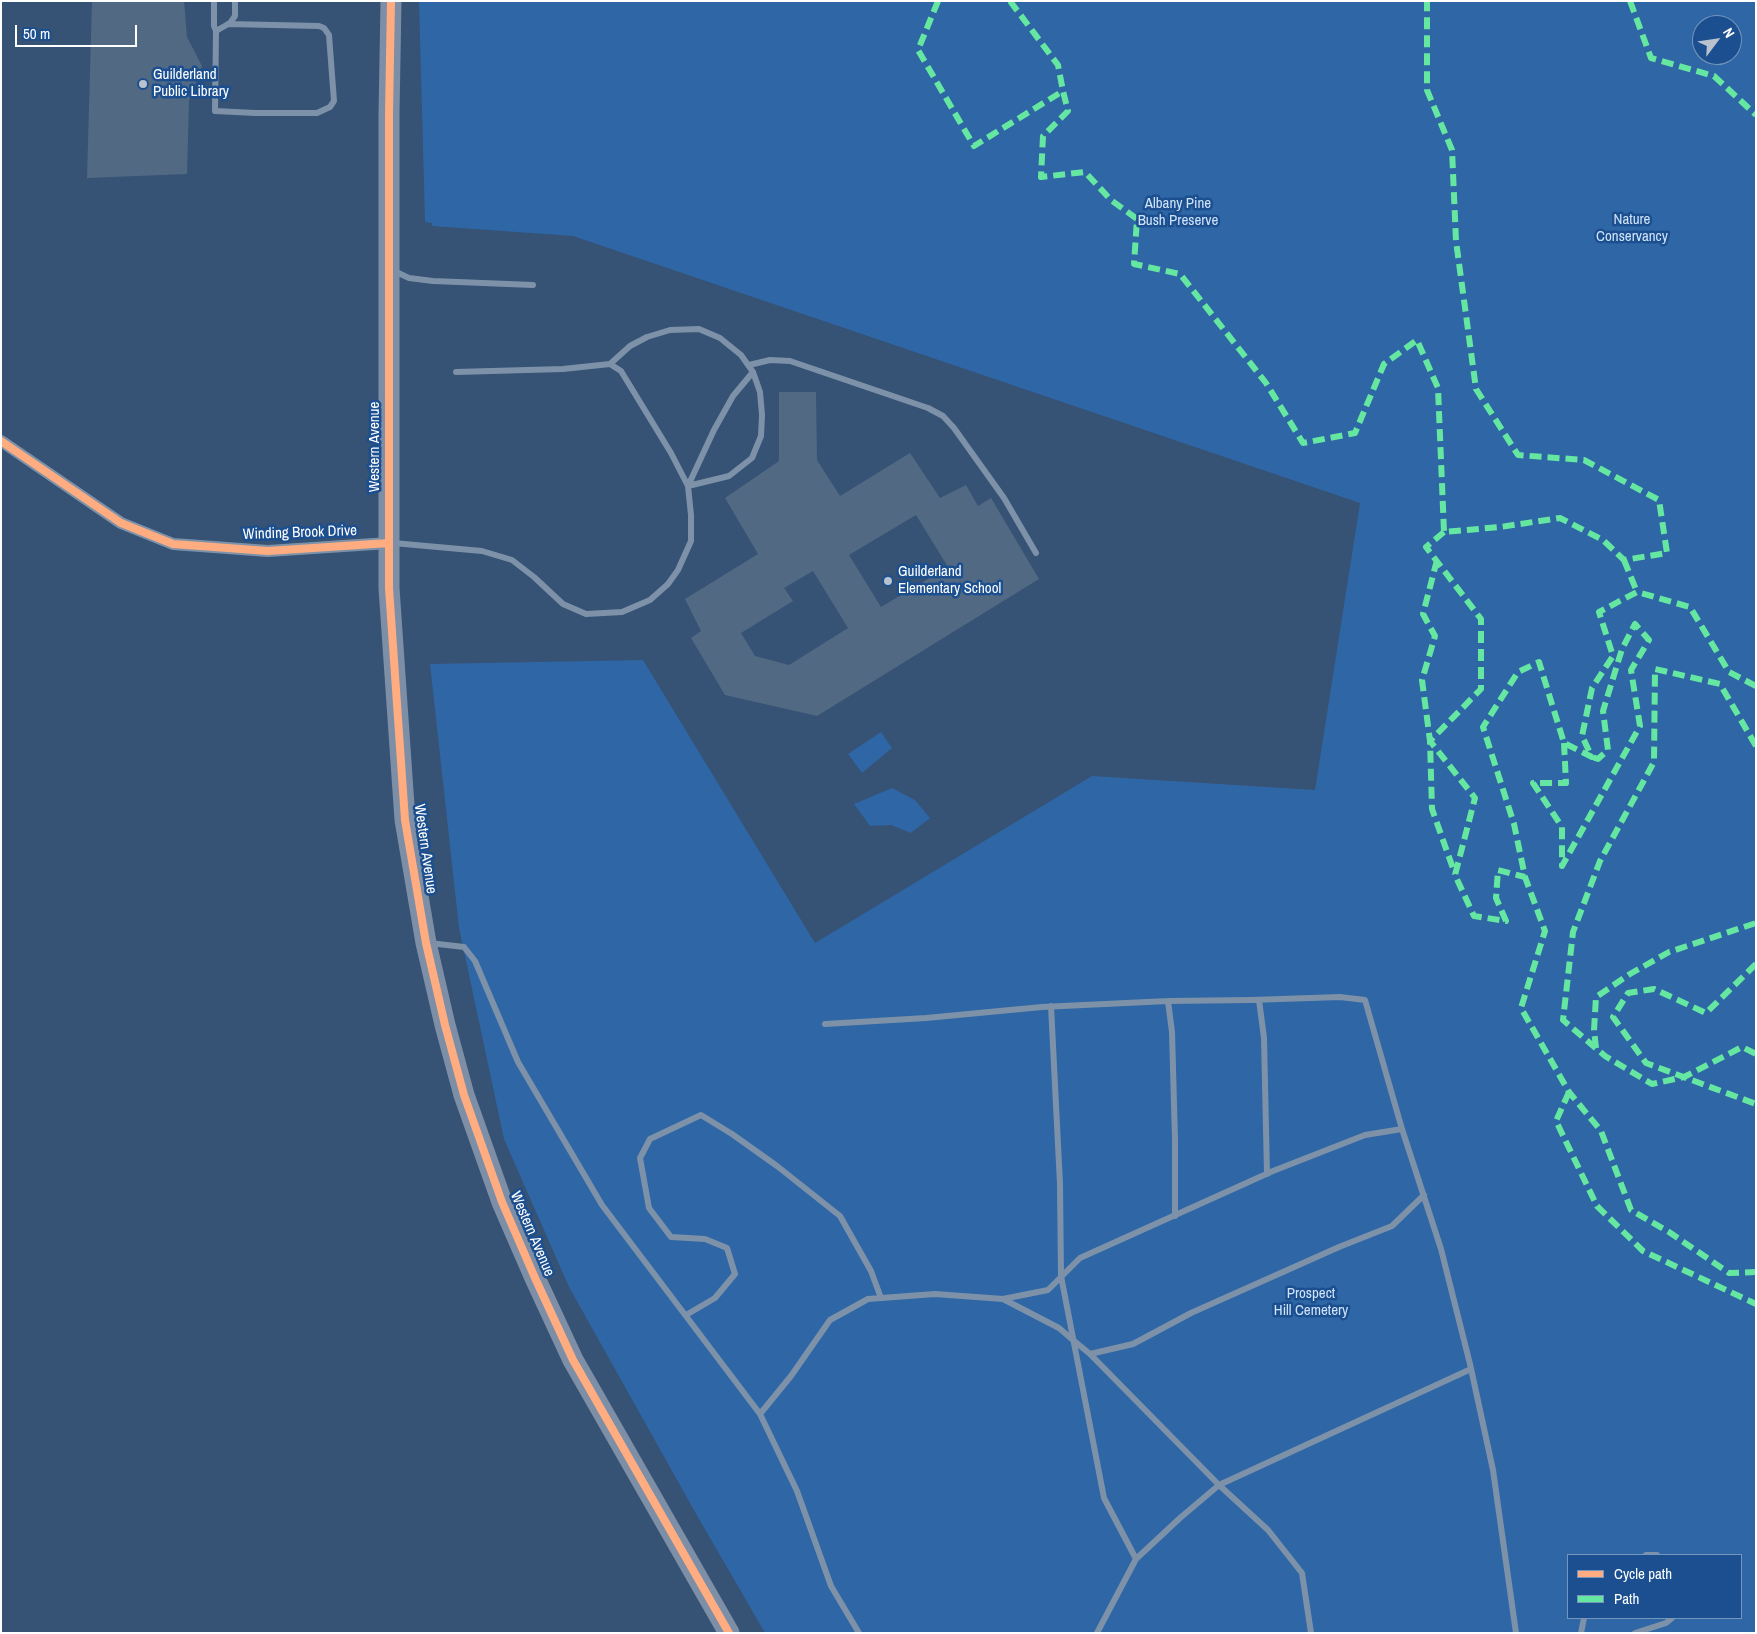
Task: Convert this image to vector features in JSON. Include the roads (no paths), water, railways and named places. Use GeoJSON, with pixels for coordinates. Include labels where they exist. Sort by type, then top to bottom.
{"type":"FeatureCollection","features":[{"type":"Feature","properties":{"kind":"main road","name":"Western Avenue"},"geometry":{"type":"LineString","coordinates":[[391,1],[389,114],[389,588],[405,820],[426,943],[445,1025],[464,1094],[502,1202],[535,1278],[573,1360],[729,1633]]}},
{"type":"Feature","properties":{"kind":"street","name":"Winding Brook Drive"},"geometry":{"type":"LineString","coordinates":[[1,442],[121,523],[173,544],[268,551],[389,543]]}},
{"type":"Feature","properties":{"kind":"lane"},"geometry":{"type":"LineString","coordinates":[[214,1],[216,110],[255,113],[317,113],[330,107],[334,101],[329,34],[324,28],[319,26],[228,24]]}},
{"type":"Feature","properties":{"kind":"lane"},"geometry":{"type":"LineString","coordinates":[[216,32],[228,24],[235,16],[235,1]]}},
{"type":"Feature","properties":{"kind":"lane"},"geometry":{"type":"LineString","coordinates":[[389,267],[409,278],[433,281],[533,285]]}},
{"type":"Feature","properties":{"kind":"lane"},"geometry":{"type":"LineString","coordinates":[[456,372],[562,369],[610,364],[630,346],[647,337],[670,330],[699,329],[720,338],[741,355],[754,372],[760,392],[762,436],[752,458],[729,476],[688,486]]}},
{"type":"Feature","properties":{"kind":"lane"},"geometry":{"type":"LineString","coordinates":[[749,365],[770,360],[790,361],[928,408],[943,416],[954,428],[1004,498],[1036,553]]}},
{"type":"Feature","properties":{"kind":"lane"},"geometry":{"type":"LineString","coordinates":[[389,543],[482,551],[512,560],[563,604],[586,614],[622,612],[650,600],[668,584],[678,570],[691,541],[688,486],[672,453],[621,372],[610,364]]}},
{"type":"Feature","properties":{"kind":"lane"},"geometry":{"type":"LineString","coordinates":[[688,486],[714,430],[733,396],[754,372]]}},
{"type":"Feature","properties":{"kind":"lane"},"geometry":{"type":"LineString","coordinates":[[426,943],[464,948],[475,961],[518,1062],[597,1196],[760,1414],[797,1491],[831,1586],[858,1633]]}},
{"type":"Feature","properties":{"kind":"lane"},"geometry":{"type":"LineString","coordinates":[[825,1024],[926,1018],[1051,1006],[1168,1000],[1259,1000],[1340,997],[1365,1000],[1402,1129],[1441,1249],[1471,1369],[1493,1470],[1516,1633]]}},
{"type":"Feature","properties":{"kind":"lane"},"geometry":{"type":"LineString","coordinates":[[1168,1000],[1172,1032],[1175,1216]]}},
{"type":"Feature","properties":{"kind":"lane"},"geometry":{"type":"LineString","coordinates":[[1259,1000],[1264,1038],[1266,1174]]}},
{"type":"Feature","properties":{"kind":"lane"},"geometry":{"type":"LineString","coordinates":[[1051,1006],[1060,1184],[1061,1276],[1104,1498],[1136,1559]]}},
{"type":"Feature","properties":{"kind":"lane"},"geometry":{"type":"LineString","coordinates":[[686,1315],[715,1298],[735,1274],[727,1248],[705,1239],[671,1237],[649,1208],[640,1158],[650,1139],[701,1115],[770,1161],[840,1216],[871,1271],[881,1298]]}},
{"type":"Feature","properties":{"kind":"lane"},"geometry":{"type":"LineString","coordinates":[[760,1414],[791,1376],[830,1320],[868,1299],[935,1294],[1004,1299],[1048,1290],[1080,1258],[1266,1174],[1366,1135],[1402,1129]]}},
{"type":"Feature","properties":{"kind":"lane"},"geometry":{"type":"LineString","coordinates":[[1090,1354],[1133,1344],[1191,1313],[1339,1247],[1392,1226],[1424,1195]]}},
{"type":"Feature","properties":{"kind":"lane"},"geometry":{"type":"LineString","coordinates":[[1004,1299],[1059,1328],[1090,1354],[1219,1485],[1268,1530],[1302,1572],[1311,1633]]}},
{"type":"Feature","properties":{"kind":"lane"},"geometry":{"type":"LineString","coordinates":[[1097,1633],[1136,1559],[1219,1485],[1471,1369]]}},
{"type":"Feature","properties":{"kind":"lane"},"geometry":{"type":"LineString","coordinates":[[1581,1633],[1584,1619]]}},
{"type":"Feature","properties":{"kind":"lane"},"geometry":{"type":"LineString","coordinates":[[1635,1633],[1666,1623],[1671,1619]]}},
{"type":"Feature","properties":{"kind":"place","name":"Guilderland Public Library"},"geometry":{"type":"Point","coordinates":[143,84]}},
{"type":"Feature","properties":{"kind":"place","name":"Guilderland Elementary School"},"geometry":{"type":"Point","coordinates":[888,581]}},
{"type":"Feature","properties":{"kind":"park label","name":"Albany Pine Bush Preserve"},"geometry":{"type":"Point","coordinates":[1178,212]}},
{"type":"Feature","properties":{"kind":"park label","name":"Nature Conservancy"},"geometry":{"type":"Point","coordinates":[1632,228]}},
{"type":"Feature","properties":{"kind":"park label","name":"Prospect Hill Cemetery"},"geometry":{"type":"Point","coordinates":[1311,1302]}}]}
